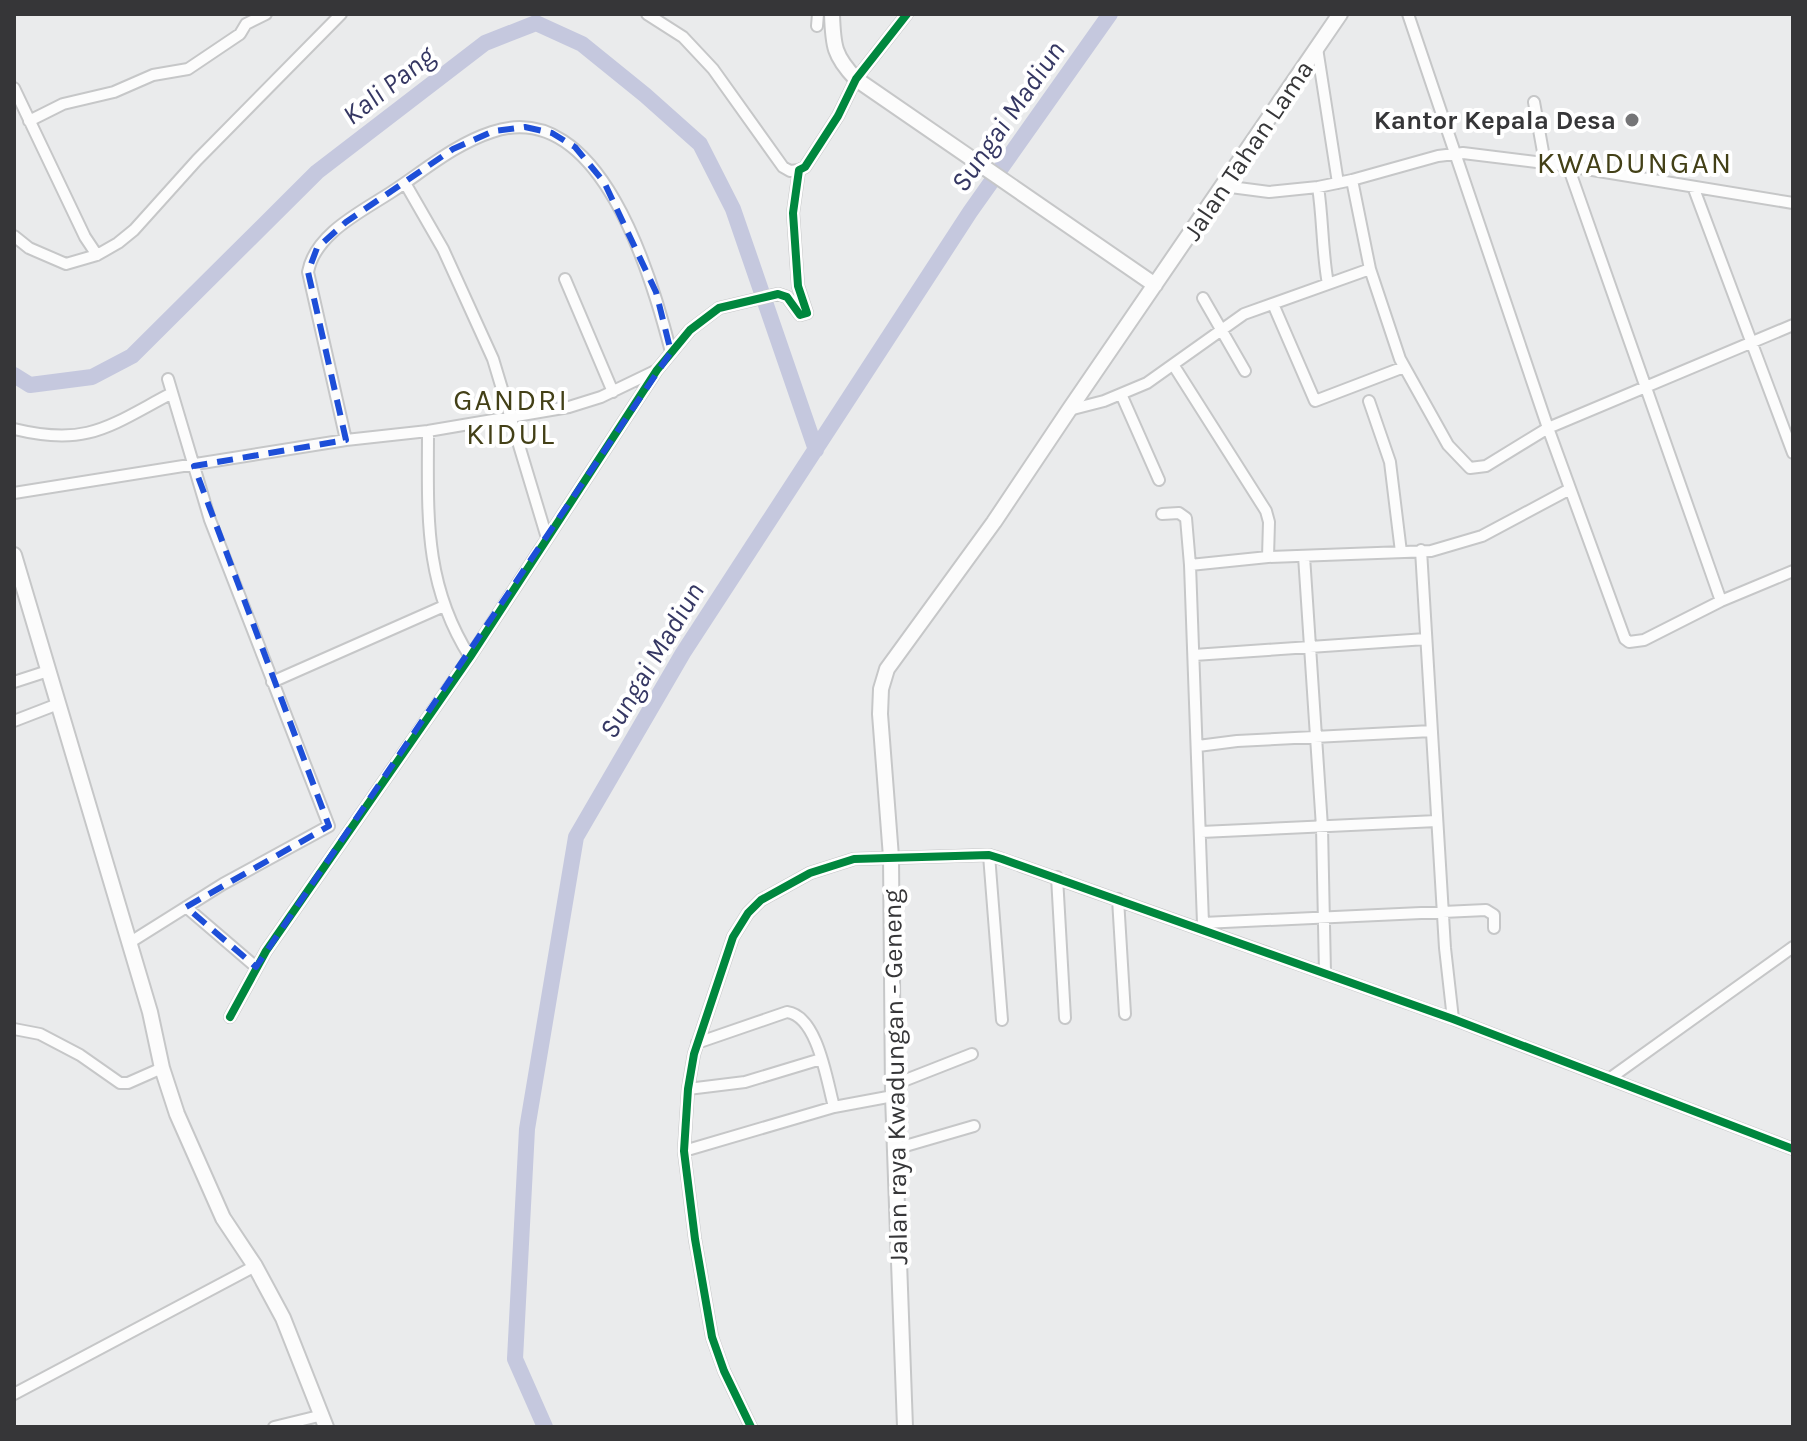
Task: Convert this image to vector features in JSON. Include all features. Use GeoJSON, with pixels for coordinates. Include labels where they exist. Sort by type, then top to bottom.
{"type":"FeatureCollection","features":[{"type":"Feature","properties":{"kind":"main road"},"geometry":{"type":"LineString","coordinates":[[832,14],[839,61],[856,79],[1155,285]]}},
{"type":"Feature","properties":{"kind":"main road","name":"Jalan Tahan Lama"},"geometry":{"type":"LineString","coordinates":[[1155,285],[1340,14]]}},
{"type":"Feature","properties":{"kind":"main road","name":"Jalan raya Kwadungan - Geneng"},"geometry":{"type":"LineString","coordinates":[[905,1427],[893,1090],[891,857],[880,714],[881,689],[887,669],[994,522],[1155,285]]}},
{"type":"Feature","properties":{"kind":"main road"},"geometry":{"type":"LineString","coordinates":[[14,555],[150,1012],[162,1068],[177,1114],[223,1218],[255,1266],[283,1318],[324,1421]]}},
{"type":"Feature","properties":{"kind":"street"},"geometry":{"type":"LineString","coordinates":[[29,121],[63,104],[114,92],[153,75],[188,69],[240,34],[246,24],[266,14]]}},
{"type":"Feature","properties":{"kind":"street"},"geometry":{"type":"LineString","coordinates":[[14,236],[29,248],[66,264],[97,255],[134,230],[197,160],[341,14]]}},
{"type":"Feature","properties":{"kind":"street"},"geometry":{"type":"LineString","coordinates":[[647,14],[683,37],[713,69],[783,167],[790,171],[805,167],[838,116],[856,79],[907,14]]}},
{"type":"Feature","properties":{"kind":"street"},"geometry":{"type":"LineString","coordinates":[[817,26],[818,14]]}},
{"type":"Feature","properties":{"kind":"street"},"geometry":{"type":"LineString","coordinates":[[1408,14],[1548,428],[1621,630],[1629,642],[1644,640],[1721,601],[1793,571]]}},
{"type":"Feature","properties":{"kind":"street"},"geometry":{"type":"LineString","coordinates":[[1317,48],[1338,183]]}},
{"type":"Feature","properties":{"kind":"street"},"geometry":{"type":"LineString","coordinates":[[14,88],[85,237],[97,255]]}},
{"type":"Feature","properties":{"kind":"street"},"geometry":{"type":"LineString","coordinates":[[1534,102],[1545,163]]}},
{"type":"Feature","properties":{"kind":"street"},"geometry":{"type":"LineString","coordinates":[[346,440],[308,272],[310,259],[317,248],[346,222],[453,149],[494,131],[525,127],[552,133],[575,147],[604,182],[656,292],[671,352]]}},
{"type":"Feature","properties":{"kind":"street"},"geometry":{"type":"LineString","coordinates":[[1223,186],[1269,192],[1318,187],[1454,154],[1568,166],[1793,203]]}},
{"type":"Feature","properties":{"kind":"street"},"geometry":{"type":"LineString","coordinates":[[1568,166],[1721,601]]}},
{"type":"Feature","properties":{"kind":"street"},"geometry":{"type":"LineString","coordinates":[[230,1017],[256,967],[470,657],[671,352],[690,330],[719,308],[778,294],[787,297],[800,315],[807,313],[798,286],[793,213],[799,170]]}},
{"type":"Feature","properties":{"kind":"street"},"geometry":{"type":"LineString","coordinates":[[1352,180],[1370,269],[1388,331],[1404,367],[1448,445],[1470,468],[1486,466],[1548,428],[1793,325]]}},
{"type":"Feature","properties":{"kind":"street"},"geometry":{"type":"LineString","coordinates":[[405,183],[443,249],[493,359],[547,538]]}},
{"type":"Feature","properties":{"kind":"street"},"geometry":{"type":"LineString","coordinates":[[1318,187],[1323,221],[1323,259],[1328,284]]}},
{"type":"Feature","properties":{"kind":"street"},"geometry":{"type":"LineString","coordinates":[[1694,189],[1793,453]]}},
{"type":"Feature","properties":{"kind":"street"},"geometry":{"type":"LineString","coordinates":[[1069,410],[1147,383],[1244,314],[1370,269]]}},
{"type":"Feature","properties":{"kind":"street"},"geometry":{"type":"LineString","coordinates":[[565,279],[613,392]]}},
{"type":"Feature","properties":{"kind":"street"},"geometry":{"type":"LineString","coordinates":[[1203,298],[1245,371]]}},
{"type":"Feature","properties":{"kind":"street"},"geometry":{"type":"LineString","coordinates":[[1273,304],[1315,401],[1404,367]]}},
{"type":"Feature","properties":{"kind":"street"},"geometry":{"type":"LineString","coordinates":[[1174,366],[1266,511],[1269,522],[1268,557]]}},
{"type":"Feature","properties":{"kind":"street"},"geometry":{"type":"LineString","coordinates":[[14,493],[569,407],[613,392],[657,370]]}},
{"type":"Feature","properties":{"kind":"street"},"geometry":{"type":"LineString","coordinates":[[129,943],[329,826],[223,556],[168,379]]}},
{"type":"Feature","properties":{"kind":"street"},"geometry":{"type":"LineString","coordinates":[[14,429],[46,437],[83,435],[104,428],[172,393]]}},
{"type":"Feature","properties":{"kind":"street"},"geometry":{"type":"LineString","coordinates":[[1121,394],[1159,480]]}},
{"type":"Feature","properties":{"kind":"street"},"geometry":{"type":"LineString","coordinates":[[1369,401],[1393,473],[1401,552]]}},
{"type":"Feature","properties":{"kind":"street"},"geometry":{"type":"LineString","coordinates":[[428,431],[431,553],[452,629],[470,657]]}},
{"type":"Feature","properties":{"kind":"street"},"geometry":{"type":"LineString","coordinates":[[1190,565],[1268,557],[1445,548],[1482,536],[1570,489]]}},
{"type":"Feature","properties":{"kind":"street"},"geometry":{"type":"LineString","coordinates":[[1162,514],[1179,513],[1186,518],[1198,746],[1202,926]]}},
{"type":"Feature","properties":{"kind":"street"},"geometry":{"type":"LineString","coordinates":[[1421,550],[1443,912],[1453,1019]]}},
{"type":"Feature","properties":{"kind":"street"},"geometry":{"type":"LineString","coordinates":[[1304,556],[1322,827],[1325,973]]}},
{"type":"Feature","properties":{"kind":"street"},"geometry":{"type":"LineString","coordinates":[[272,682],[444,606]]}},
{"type":"Feature","properties":{"kind":"street"},"geometry":{"type":"LineString","coordinates":[[1194,655],[1426,639]]}},
{"type":"Feature","properties":{"kind":"street"},"geometry":{"type":"LineString","coordinates":[[14,682],[48,671]]}},
{"type":"Feature","properties":{"kind":"street"},"geometry":{"type":"LineString","coordinates":[[14,721],[58,704]]}},
{"type":"Feature","properties":{"kind":"street"},"geometry":{"type":"LineString","coordinates":[[1198,746],[1314,736],[1432,731]]}},
{"type":"Feature","properties":{"kind":"street"},"geometry":{"type":"LineString","coordinates":[[1201,832],[1437,821]]}},
{"type":"Feature","properties":{"kind":"street"},"geometry":{"type":"LineString","coordinates":[[989,855],[1002,1020]]}},
{"type":"Feature","properties":{"kind":"street"},"geometry":{"type":"LineString","coordinates":[[751,1427],[724,1371],[712,1337],[684,1151],[688,1089],[697,1043],[733,937],[748,913],[761,900],[810,873],[854,859],[989,855],[1202,926],[1793,1149]]}},
{"type":"Feature","properties":{"kind":"street"},"geometry":{"type":"LineString","coordinates":[[1057,877],[1065,1018]]}},
{"type":"Feature","properties":{"kind":"street"},"geometry":{"type":"LineString","coordinates":[[1118,899],[1125,1014]]}},
{"type":"Feature","properties":{"kind":"street"},"geometry":{"type":"LineString","coordinates":[[186,907],[256,967]]}},
{"type":"Feature","properties":{"kind":"street"},"geometry":{"type":"LineString","coordinates":[[1202,926],[1323,916],[1492,912],[1494,928]]}},
{"type":"Feature","properties":{"kind":"street"},"geometry":{"type":"LineString","coordinates":[[1609,1079],[1793,947]]}},
{"type":"Feature","properties":{"kind":"street"},"geometry":{"type":"LineString","coordinates":[[697,1043],[787,1012],[800,1016],[810,1029],[834,1107]]}},
{"type":"Feature","properties":{"kind":"street"},"geometry":{"type":"LineString","coordinates":[[14,1029],[40,1034],[80,1055],[120,1083],[128,1083],[162,1068]]}},
{"type":"Feature","properties":{"kind":"street"},"geometry":{"type":"LineString","coordinates":[[684,1151],[893,1090],[972,1054]]}},
{"type":"Feature","properties":{"kind":"street"},"geometry":{"type":"LineString","coordinates":[[688,1089],[745,1082],[821,1059]]}},
{"type":"Feature","properties":{"kind":"street"},"geometry":{"type":"LineString","coordinates":[[895,1149],[974,1126]]}},
{"type":"Feature","properties":{"kind":"street"},"geometry":{"type":"LineString","coordinates":[[14,1394],[255,1266]]}},
{"type":"Feature","properties":{"kind":"street"},"geometry":{"type":"LineString","coordinates":[[274,1427],[324,1421]]}},
{"type":"Feature","properties":{"kind":"highlighted area"},"geometry":{"type":"Polygon","coordinates":[[[525,127],[552,133],[575,147],[604,182],[656,292],[671,352],[256,967],[186,907],[329,826],[194,466],[346,440],[308,272],[317,248],[346,222],[453,149],[494,131],[525,127]]]}},
{"type":"Feature","properties":{"kind":"waterway","name":"Sungai Madiun"},"geometry":{"type":"LineString","coordinates":[[545,1427],[515,1359],[527,1129],[576,837],[683,653],[970,212],[1110,14]]}},
{"type":"Feature","properties":{"kind":"waterway","name":"Kali Pang"},"geometry":{"type":"LineString","coordinates":[[14,375],[30,385],[92,377],[132,356],[317,172],[485,43],[536,23],[582,44],[700,144],[733,209],[816,450]]}},
{"type":"Feature","properties":{"kind":"cycle path"},"geometry":{"type":"LineString","coordinates":[[230,1017],[266,951],[470,657],[657,370],[690,330],[719,308],[778,294],[787,297],[800,315],[807,313],[798,286],[793,213],[799,170],[805,167],[838,116],[856,79],[907,14]]}},
{"type":"Feature","properties":{"kind":"cycle path"},"geometry":{"type":"LineString","coordinates":[[751,1427],[724,1371],[712,1337],[695,1239],[684,1151],[694,1054],[733,937],[748,913],[761,900],[810,873],[854,859],[989,855],[1002,859],[1453,1019],[1793,1149]]}},
{"type":"Feature","properties":{"kind":"place","name":"Kantor Kepala Desa"},"geometry":{"type":"Point","coordinates":[1632,120]}},
{"type":"Feature","properties":{"kind":"district","name":"KWADUNGAN"},"geometry":{"type":"Point","coordinates":[1635,163]}},
{"type":"Feature","properties":{"kind":"district","name":"GANDRI KIDUL"},"geometry":{"type":"Point","coordinates":[511,417]}}]}
